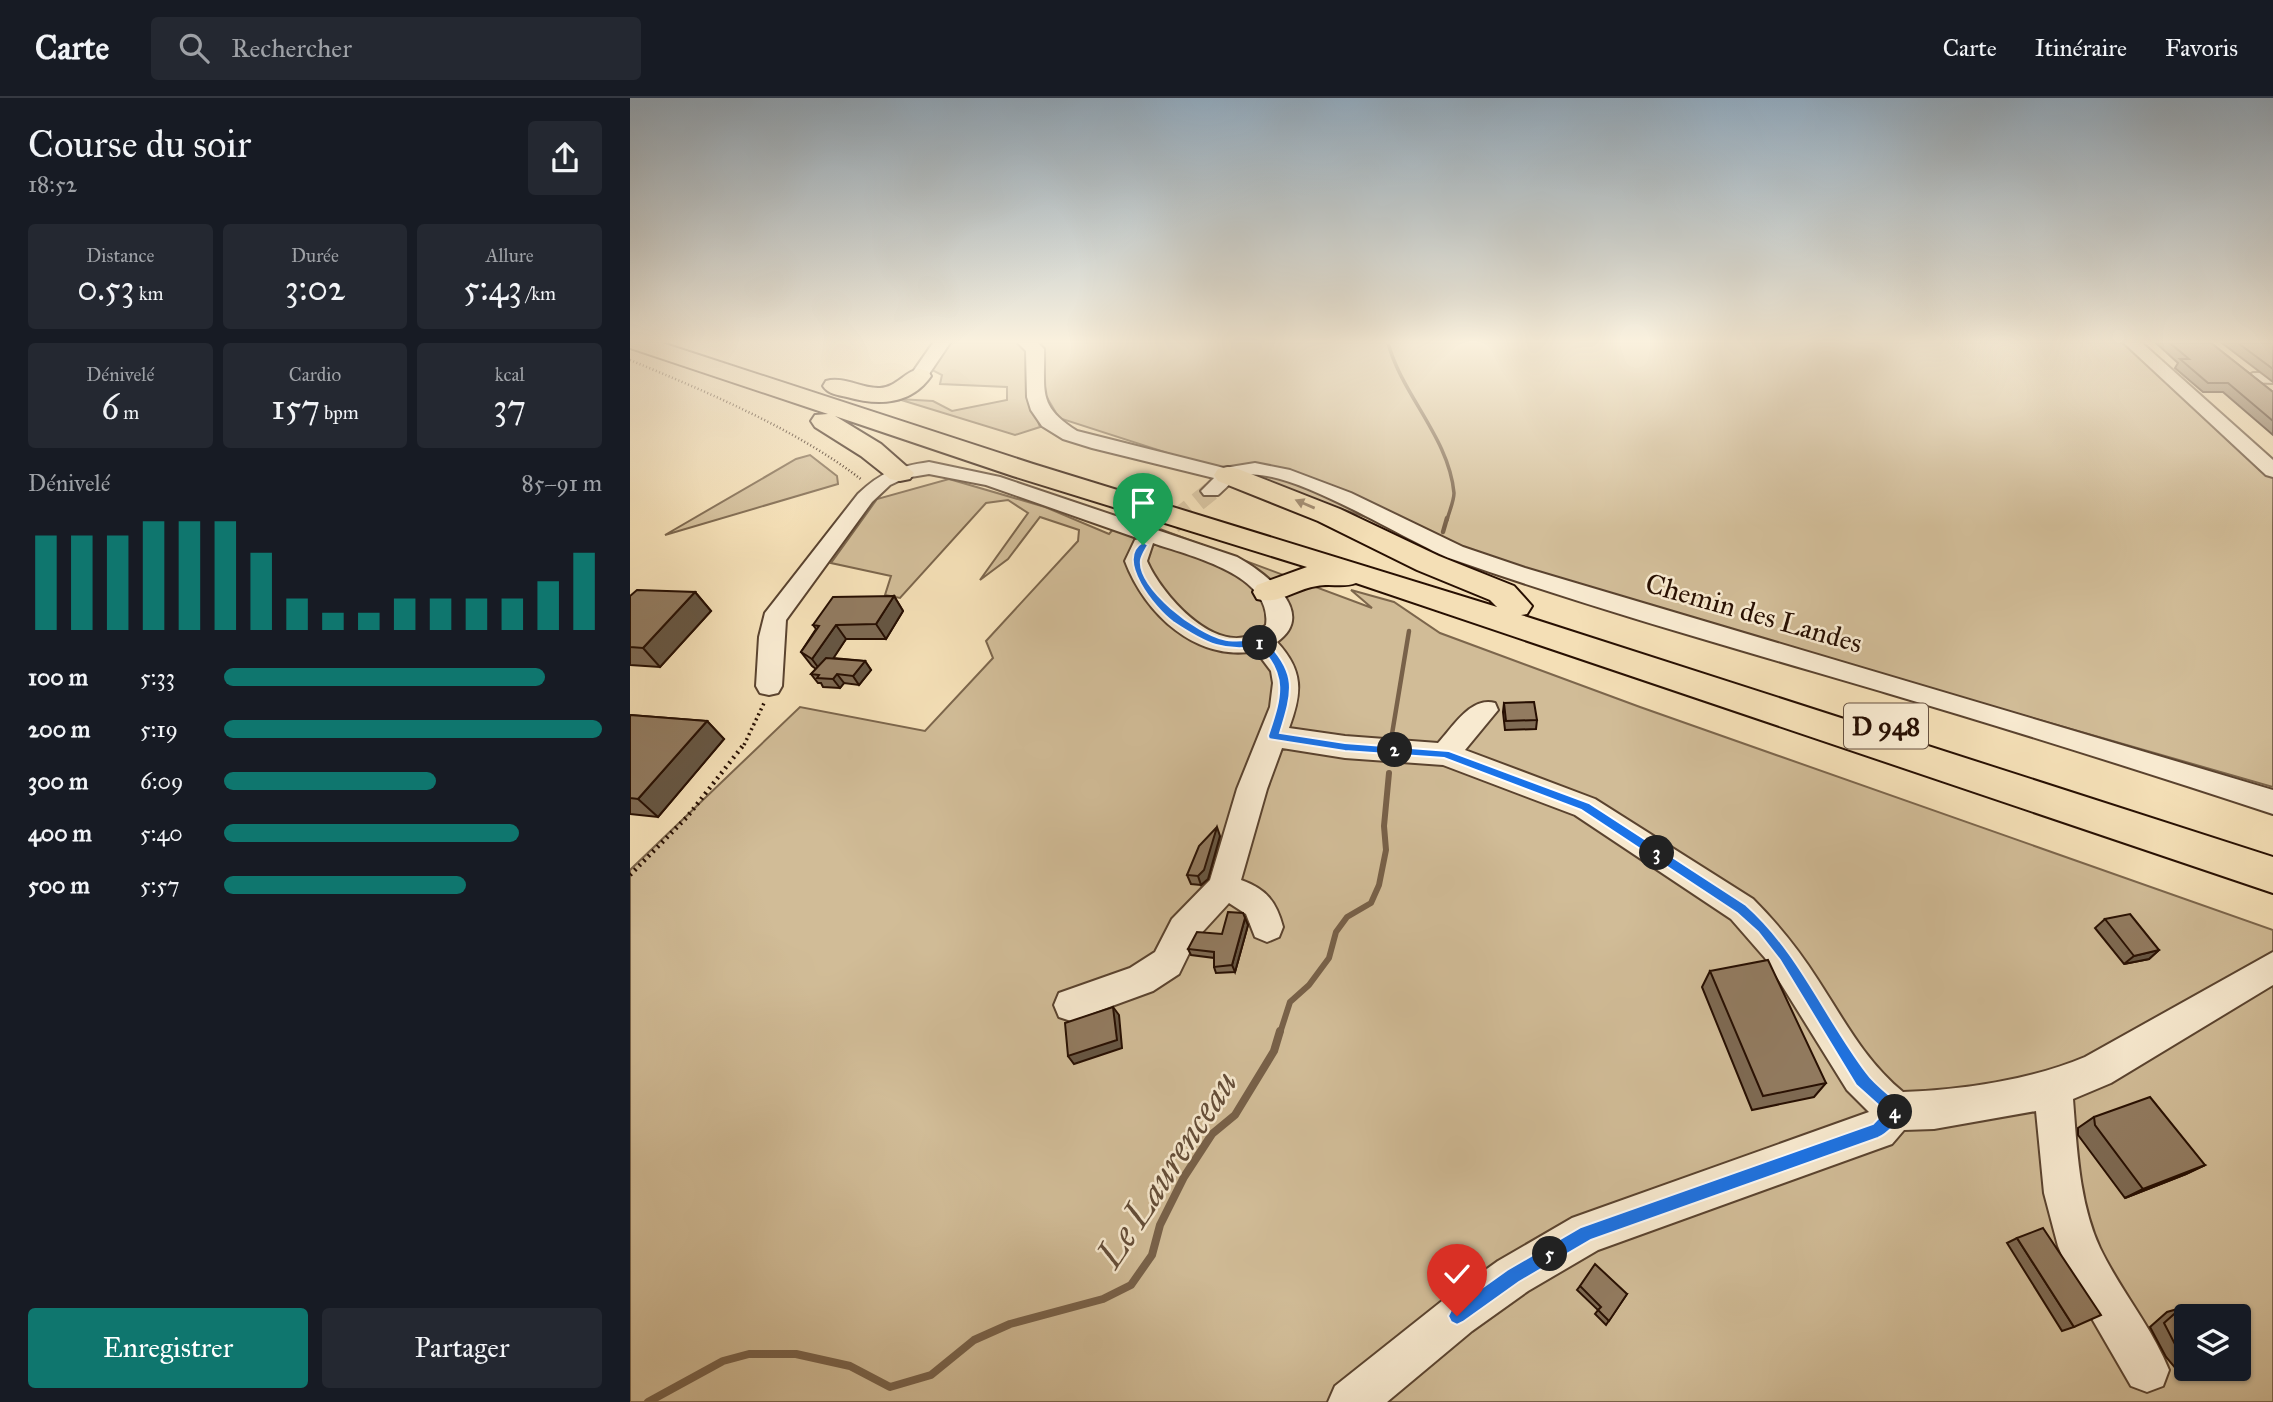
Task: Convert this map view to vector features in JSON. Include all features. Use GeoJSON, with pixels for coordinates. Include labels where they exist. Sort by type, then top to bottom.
{"type":"FeatureCollection","features":[{"type":"Feature","properties":{"kind":"highway"},"geometry":{"type":"LineString","coordinates":[[794,404],[871,450],[900,473]]}},
{"type":"Feature","properties":{"kind":"highway","name":"D 948"},"geometry":{"type":"LineString","coordinates":[[844,404],[2273,875]]}},
{"type":"Feature","properties":{"kind":"highway","name":"D 948"},"geometry":{"type":"LineString","coordinates":[[851,404],[1516,606],[2273,850]]}},
{"type":"Feature","properties":{"kind":"highway"},"geometry":{"type":"LineString","coordinates":[[1219,483],[1329,515],[1428,563],[1502,593],[1516,606]]}},
{"type":"Feature","properties":{"kind":"highway"},"geometry":{"type":"LineString","coordinates":[[1269,592],[1322,573],[1403,595],[1433,597]]}},
{"type":"Feature","properties":{"kind":"street"},"geometry":{"type":"LineString","coordinates":[[1038,404],[1049,422],[1070,435],[1219,483]]}},
{"type":"Feature","properties":{"kind":"street"},"geometry":{"type":"LineString","coordinates":[[2199,404],[2273,471]]}},
{"type":"Feature","properties":{"kind":"street"},"geometry":{"type":"LineString","coordinates":[[769,686],[774,619],[864,498],[877,486],[900,473],[917,469],[942,469],[993,481],[1209,554],[1242,569],[1269,592],[1276,601],[1280,621],[1278,629],[1262,642],[1246,646],[1218,642],[1175,619],[1153,595],[1138,569],[1136,561],[1143,545]]}},
{"type":"Feature","properties":{"kind":"street","name":"Chemin des Landes"},"geometry":{"type":"LineString","coordinates":[[1219,483],[1238,469],[1278,472],[1458,553],[1646,615],[1957,704],[2273,802]]}},
{"type":"Feature","properties":{"kind":"street"},"geometry":{"type":"LineString","coordinates":[[1071,1005],[1142,980],[1167,963],[1184,929],[1223,887],[1252,789],[1283,707],[1286,683],[1278,659],[1262,642]]}},
{"type":"Feature","properties":{"kind":"street"},"geometry":{"type":"LineString","coordinates":[[1445,754],[1485,710]]}},
{"type":"Feature","properties":{"kind":"street"},"geometry":{"type":"LineString","coordinates":[[1273,736],[1345,747],[1445,754],[1585,807],[1742,909],[1762,928],[1784,955],[1862,1080],[1896,1111],[1934,1110],[2054,1090],[2098,1070],[2273,967]]}},
{"type":"Feature","properties":{"kind":"street"},"geometry":{"type":"LineString","coordinates":[[1223,887],[1252,898],[1263,908],[1267,927]]}},
{"type":"Feature","properties":{"kind":"street"},"geometry":{"type":"LineString","coordinates":[[2054,1090],[2059,1160],[2073,1229],[2095,1279],[2147,1370]]}},
{"type":"Feature","properties":{"kind":"street"},"geometry":{"type":"LineString","coordinates":[[1351,1402],[1468,1308],[1513,1276],[1587,1233],[1878,1130],[1896,1111]]}},
{"type":"Feature","properties":{"kind":"path"},"geometry":{"type":"LineString","coordinates":[[729,404],[836,460],[858,478],[877,486]]}},
{"type":"Feature","properties":{"kind":"path"},"geometry":{"type":"LineString","coordinates":[[630,875],[656,851],[736,758],[761,716],[769,686]]}},
{"type":"Feature","properties":{"kind":"shaded area"},"geometry":{"type":"Polygon","coordinates":[[[914,404],[938,404],[952,411],[988,404],[1032,404],[1040,427],[1015,435],[914,404]]]}},
{"type":"Feature","properties":{"kind":"shaded area"},"geometry":{"type":"Polygon","coordinates":[[[1051,404],[2201,404],[2273,472],[2273,787],[1642,606],[1059,418],[1051,404]]]}},
{"type":"Feature","properties":{"kind":"shaded area"},"geometry":{"type":"Polygon","coordinates":[[[810,455],[837,476],[838,484],[665,535],[796,459],[810,455]]]}},
{"type":"Feature","properties":{"kind":"shaded area"},"geometry":{"type":"Polygon","coordinates":[[[949,479],[1045,507],[1109,534],[1125,516],[1372,608],[1351,590],[1394,602],[1440,633],[1640,707],[2273,930],[2273,1402],[630,1402],[630,870],[800,707],[925,731],[993,658],[986,641],[1078,541],[1079,530],[1040,517],[1008,559],[980,580],[1028,513],[1008,500],[986,503],[900,598],[885,595],[891,576],[831,563],[877,499],[949,479]]]}},
{"type":"Feature","properties":{"kind":"building"},"geometry":{"type":"Polygon","coordinates":[[[2253,404],[2273,404],[2273,421],[2253,404]]]}},
{"type":"Feature","properties":{"kind":"building"},"geometry":{"type":"Polygon","coordinates":[[[637,590],[695,592],[643,648],[630,647],[630,596],[637,590]]]}},
{"type":"Feature","properties":{"kind":"building"},"geometry":{"type":"Polygon","coordinates":[[[894,596],[876,624],[836,625],[812,659],[801,652],[819,626],[813,625],[833,597],[894,596]]]}},
{"type":"Feature","properties":{"kind":"building"},"geometry":{"type":"Polygon","coordinates":[[[826,658],[865,661],[853,676],[837,674],[833,679],[817,678],[819,675],[811,674],[826,658]]]}},
{"type":"Feature","properties":{"kind":"building"},"geometry":{"type":"Polygon","coordinates":[[[1534,702],[1537,720],[1506,721],[1504,703],[1534,702]]]}},
{"type":"Feature","properties":{"kind":"building"},"geometry":{"type":"Polygon","coordinates":[[[630,715],[707,721],[638,799],[630,798],[630,715]]]}},
{"type":"Feature","properties":{"kind":"building"},"geometry":{"type":"Polygon","coordinates":[[[1217,827],[1204,870],[1198,876],[1187,875],[1199,846],[1217,827]]]}},
{"type":"Feature","properties":{"kind":"building"},"geometry":{"type":"Polygon","coordinates":[[[1228,912],[1243,913],[1245,918],[1232,965],[1214,967],[1214,952],[1188,949],[1197,932],[1222,934],[1228,912]]]}},
{"type":"Feature","properties":{"kind":"building"},"geometry":{"type":"Polygon","coordinates":[[[2130,914],[2159,950],[2134,956],[2105,919],[2130,914]]]}},
{"type":"Feature","properties":{"kind":"building"},"geometry":{"type":"Polygon","coordinates":[[[1768,960],[1826,1083],[1763,1096],[1710,971],[1768,960]]]}},
{"type":"Feature","properties":{"kind":"building"},"geometry":{"type":"Polygon","coordinates":[[[1113,1007],[1117,1040],[1068,1056],[1065,1023],[1113,1007]]]}},
{"type":"Feature","properties":{"kind":"building"},"geometry":{"type":"Polygon","coordinates":[[[2150,1097],[2205,1165],[2143,1189],[2095,1125],[2094,1117],[2150,1097]]]}},
{"type":"Feature","properties":{"kind":"building"},"geometry":{"type":"Polygon","coordinates":[[[2043,1228],[2101,1315],[2074,1327],[2017,1238],[2043,1228]]]}},
{"type":"Feature","properties":{"kind":"building"},"geometry":{"type":"Polygon","coordinates":[[[1595,1264],[1627,1294],[1609,1321],[1598,1310],[1601,1307],[1580,1286],[1595,1264]]]}},
{"type":"Feature","properties":{"kind":"building"},"geometry":{"type":"Polygon","coordinates":[[[2174,1314],[2174,1342],[2164,1323],[2174,1314]]]}},
{"type":"Feature","properties":{"kind":"waterway","name":"Le Laurenceau"},"geometry":{"type":"LineString","coordinates":[[1417,404],[1435,435],[1450,473],[1454,496],[1447,520]]}},
{"type":"Feature","properties":{"kind":"waterway","name":"Le Laurenceau"},"geometry":{"type":"LineString","coordinates":[[1443,532],[1447,518]]}},
{"type":"Feature","properties":{"kind":"waterway","name":"Le Laurenceau"},"geometry":{"type":"LineString","coordinates":[[1392,734],[1409,631]]}},
{"type":"Feature","properties":{"kind":"waterway","name":"Le Laurenceau"},"geometry":{"type":"LineString","coordinates":[[1280,1033],[1290,1002],[1309,985],[1329,958],[1336,932],[1347,917],[1371,903],[1379,885],[1386,850],[1384,826],[1389,773]]}},
{"type":"Feature","properties":{"kind":"waterway","name":"Le Laurenceau"},"geometry":{"type":"LineString","coordinates":[[648,1402],[723,1361],[749,1354],[796,1354],[850,1366],[890,1387],[931,1375],[974,1340],[1010,1324],[1103,1299],[1131,1285],[1152,1255],[1160,1225],[1184,1177],[1212,1134],[1235,1115],[1274,1051],[1280,1031]]}},
{"type":"Feature","properties":{"kind":"tunnel"},"geometry":{"type":"LineString","coordinates":[[1175,520],[1211,491]]}},
{"type":"Feature","properties":{"kind":"tunnel"},"geometry":{"type":"LineString","coordinates":[[1143,545],[1177,518]]}},
{"type":"Feature","properties":{"kind":"route"},"geometry":{"type":"LineString","coordinates":[[1143,545],[1136,561],[1138,569],[1160,606],[1175,619],[1218,642],[1246,646],[1262,642],[1278,659],[1286,683],[1283,707],[1273,736],[1345,747],[1445,754],[1585,807],[1742,909],[1762,928],[1784,955],[1862,1080],[1896,1111],[1878,1130],[1587,1233],[1513,1276],[1457,1316]]}}]}
